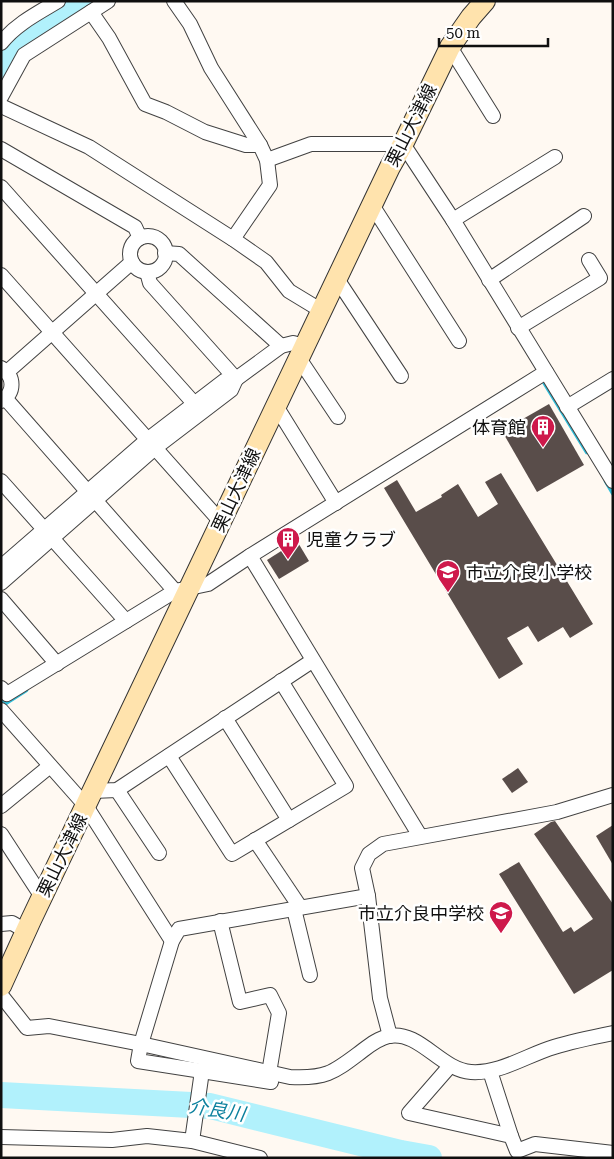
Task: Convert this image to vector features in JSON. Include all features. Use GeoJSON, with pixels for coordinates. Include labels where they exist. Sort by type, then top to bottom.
{"type":"FeatureCollection","features":[{"type":"Feature","properties":{"kind":"main road","name":"栗山大津線"},"geometry":{"type":"LineString","coordinates":[[1,986],[90,798],[183,589],[221,522],[390,167],[450,48],[470,17],[485,1]]}},
{"type":"Feature","properties":{"kind":"street"},"geometry":{"type":"LineString","coordinates":[[1,43],[7,35],[26,20],[58,1]]}},
{"type":"Feature","properties":{"kind":"street"},"geometry":{"type":"LineString","coordinates":[[1,97],[24,55],[108,1]]}},
{"type":"Feature","properties":{"kind":"street"},"geometry":{"type":"LineString","coordinates":[[174,1],[190,24],[211,68],[260,145],[267,160],[270,185],[233,239]]}},
{"type":"Feature","properties":{"kind":"street"},"geometry":{"type":"LineString","coordinates":[[91,12],[109,38],[145,104],[166,112],[205,132],[246,145],[260,145]]}},
{"type":"Feature","properties":{"kind":"street"},"geometry":{"type":"LineString","coordinates":[[450,48],[493,116]]}},
{"type":"Feature","properties":{"kind":"street"},"geometry":{"type":"LineString","coordinates":[[1,106],[89,147],[266,262],[288,291],[322,311]]}},
{"type":"Feature","properties":{"kind":"street"},"geometry":{"type":"LineString","coordinates":[[267,160],[311,144],[403,144],[453,220],[612,478]]}},
{"type":"Feature","properties":{"kind":"street"},"geometry":{"type":"LineString","coordinates":[[1,149],[135,227],[140,238]]}},
{"type":"Feature","properties":{"kind":"street"},"geometry":{"type":"LineString","coordinates":[[453,220],[555,157]]}},
{"type":"Feature","properties":{"kind":"street"},"geometry":{"type":"LineString","coordinates":[[1,187],[198,408]]}},
{"type":"Feature","properties":{"kind":"street"},"geometry":{"type":"LineString","coordinates":[[372,205],[459,341]]}},
{"type":"Feature","properties":{"kind":"street"},"geometry":{"type":"LineString","coordinates":[[489,280],[584,216]]}},
{"type":"Feature","properties":{"kind":"street"},"geometry":{"type":"LineString","coordinates":[[151,236],[156,238],[164,247],[165,253],[162,264],[147,272],[140,270],[132,262],[130,256],[132,245],[140,238],[151,236]]}},
{"type":"Feature","properties":{"kind":"street"},"geometry":{"type":"LineString","coordinates":[[165,253],[179,254],[281,346]]}},
{"type":"Feature","properties":{"kind":"street"},"geometry":{"type":"LineString","coordinates":[[518,328],[600,278],[589,260]]}},
{"type":"Feature","properties":{"kind":"street"},"geometry":{"type":"LineString","coordinates":[[132,262],[52,332],[4,370],[12,380],[9,395],[4,400],[92,496],[183,589]]}},
{"type":"Feature","properties":{"kind":"street"},"geometry":{"type":"LineString","coordinates":[[147,272],[150,283],[236,379]]}},
{"type":"Feature","properties":{"kind":"street"},"geometry":{"type":"LineString","coordinates":[[1,275],[221,522]]}},
{"type":"Feature","properties":{"kind":"street"},"geometry":{"type":"LineString","coordinates":[[337,279],[401,376]]}},
{"type":"Feature","properties":{"kind":"street"},"geometry":{"type":"LineString","coordinates":[[1,583],[48,534],[151,444],[198,408],[224,381],[236,379],[281,346],[293,343],[301,352],[338,417]]}},
{"type":"Feature","properties":{"kind":"street"},"geometry":{"type":"LineString","coordinates":[[1,688],[7,694],[126,621],[183,589],[208,584],[546,372]]}},
{"type":"Feature","properties":{"kind":"street"},"geometry":{"type":"LineString","coordinates":[[567,407],[613,379]]}},
{"type":"Feature","properties":{"kind":"street"},"geometry":{"type":"LineString","coordinates":[[276,406],[336,503]]}},
{"type":"Feature","properties":{"kind":"street"},"geometry":{"type":"LineString","coordinates":[[1,481],[126,621]]}},
{"type":"Feature","properties":{"kind":"street"},"geometry":{"type":"LineString","coordinates":[[1,567],[48,534]]}},
{"type":"Feature","properties":{"kind":"street"},"geometry":{"type":"LineString","coordinates":[[250,556],[420,836]]}},
{"type":"Feature","properties":{"kind":"street"},"geometry":{"type":"LineString","coordinates":[[1,599],[57,664]]}},
{"type":"Feature","properties":{"kind":"street"},"geometry":{"type":"LineString","coordinates":[[90,798],[116,790],[312,661]]}},
{"type":"Feature","properties":{"kind":"street"},"geometry":{"type":"LineString","coordinates":[[169,756],[232,854],[346,786],[281,681]]}},
{"type":"Feature","properties":{"kind":"street"},"geometry":{"type":"LineString","coordinates":[[1,710],[50,766],[90,798],[172,941]]}},
{"type":"Feature","properties":{"kind":"street"},"geometry":{"type":"LineString","coordinates":[[225,718],[288,820]]}},
{"type":"Feature","properties":{"kind":"street"},"geometry":{"type":"LineString","coordinates":[[2,803],[50,766]]}},
{"type":"Feature","properties":{"kind":"street"},"geometry":{"type":"LineString","coordinates":[[116,790],[159,853]]}},
{"type":"Feature","properties":{"kind":"street"},"geometry":{"type":"LineString","coordinates":[[390,1036],[380,998],[368,896],[362,868],[369,854],[383,844],[557,812],[613,795]]}},
{"type":"Feature","properties":{"kind":"street"},"geometry":{"type":"LineString","coordinates":[[1,834],[42,897]]}},
{"type":"Feature","properties":{"kind":"street"},"geometry":{"type":"LineString","coordinates":[[255,840],[297,908],[310,975]]}},
{"type":"Feature","properties":{"kind":"street"},"geometry":{"type":"LineString","coordinates":[[290,1077],[286,1084],[201,1077],[138,1061],[141,1044],[172,941],[179,929],[368,896]]}},
{"type":"Feature","properties":{"kind":"street"},"geometry":{"type":"LineString","coordinates":[[220,921],[240,1002],[270,995],[279,1013],[268,1073]]}},
{"type":"Feature","properties":{"kind":"street"},"geometry":{"type":"LineString","coordinates":[[1,924],[12,923],[26,931]]}},
{"type":"Feature","properties":{"kind":"street"},"geometry":{"type":"LineString","coordinates":[[1,995],[27,1028],[49,1026],[290,1077],[311,1078],[324,1075],[336,1070],[374,1042],[390,1036],[406,1038],[422,1045],[450,1066],[469,1072],[490,1071],[553,1047],[613,1033]]}},
{"type":"Feature","properties":{"kind":"street"},"geometry":{"type":"LineString","coordinates":[[450,1066],[408,1112],[511,1136]]}},
{"type":"Feature","properties":{"kind":"street"},"geometry":{"type":"LineString","coordinates":[[490,1071],[516,1151],[535,1144],[613,1153]]}},
{"type":"Feature","properties":{"kind":"street"},"geometry":{"type":"LineString","coordinates":[[192,1134],[201,1077]]}},
{"type":"Feature","properties":{"kind":"street"},"geometry":{"type":"LineString","coordinates":[[1,1137],[112,1140],[192,1134],[260,1158]]}},
{"type":"Feature","properties":{"kind":"building","name":"体育館"},"geometry":{"type":"Polygon","coordinates":[[[549,404],[584,465],[537,492],[502,431],[549,404]]]}},
{"type":"Feature","properties":{"kind":"building"},"geometry":{"type":"Polygon","coordinates":[[[501,473],[593,624],[570,638],[563,627],[538,642],[528,626],[507,638],[523,664],[499,679],[384,488],[397,480],[416,512],[442,497],[441,495],[458,484],[478,517],[498,504],[485,482],[501,473]]]}},
{"type":"Feature","properties":{"kind":"building","name":"児童クラブ"},"geometry":{"type":"Polygon","coordinates":[[[297,541],[309,561],[279,579],[267,560],[297,541]]]}},
{"type":"Feature","properties":{"kind":"building"},"geometry":{"type":"Polygon","coordinates":[[[518,768],[528,782],[512,793],[502,779],[518,768]]]}},
{"type":"Feature","properties":{"kind":"building"},"geometry":{"type":"Polygon","coordinates":[[[555,821],[613,904],[613,970],[574,994],[499,874],[519,862],[563,932],[571,927],[574,932],[593,919],[534,834],[555,821]]]}},
{"type":"Feature","properties":{"kind":"building"},"geometry":{"type":"Polygon","coordinates":[[[613,825],[613,865],[596,836],[613,825]]]}},
{"type":"Feature","properties":{"kind":"waterway"},"geometry":{"type":"LineString","coordinates":[[1,70],[27,40],[86,1]]}},
{"type":"Feature","properties":{"kind":"waterway"},"geometry":{"type":"LineString","coordinates":[[541,377],[587,452]]}},
{"type":"Feature","properties":{"kind":"waterway"},"geometry":{"type":"LineString","coordinates":[[606,481],[613,493]]}},
{"type":"Feature","properties":{"kind":"waterway"},"geometry":{"type":"LineString","coordinates":[[1,701],[4,704],[26,690]]}},
{"type":"Feature","properties":{"kind":"waterway","name":"介良川"},"geometry":{"type":"LineString","coordinates":[[1,1095],[210,1106],[401,1153],[429,1158]]}},
{"type":"Feature","properties":{"kind":"place","name":"体育館"},"geometry":{"type":"Point","coordinates":[543,448]}},
{"type":"Feature","properties":{"kind":"place","name":"児童クラブ"},"geometry":{"type":"Point","coordinates":[288,560]}},
{"type":"Feature","properties":{"kind":"place","name":"市立介良小学校"},"geometry":{"type":"Point","coordinates":[448,593]}},
{"type":"Feature","properties":{"kind":"place","name":"市立介良中学校"},"geometry":{"type":"Point","coordinates":[501,934]}}]}
